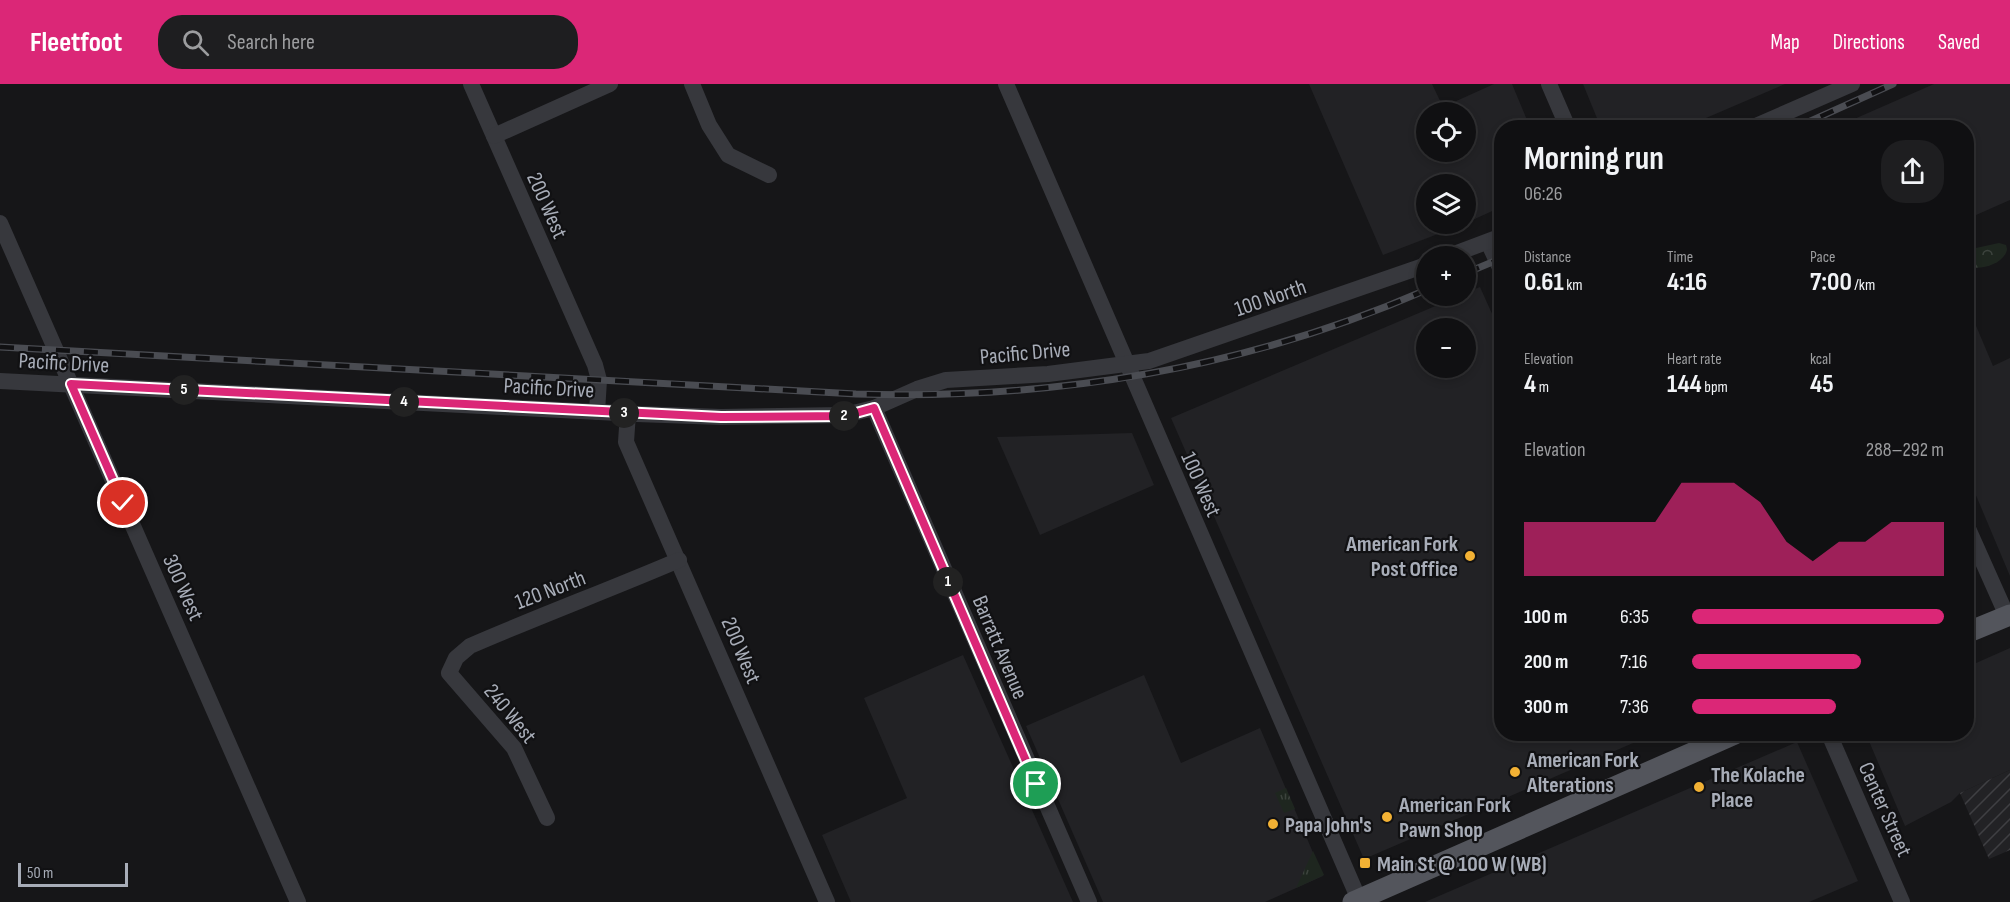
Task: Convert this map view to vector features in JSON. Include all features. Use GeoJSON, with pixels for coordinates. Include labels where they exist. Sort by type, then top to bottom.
{"type":"FeatureCollection","features":[{"type":"Feature","properties":{"kind":"main road"},"geometry":{"type":"LineString","coordinates":[[1974,630],[2008,615]]}},
{"type":"Feature","properties":{"kind":"main road"},"geometry":{"type":"LineString","coordinates":[[1357,901],[1703,741]]}},
{"type":"Feature","properties":{"kind":"street","name":"200 West"},"geometry":{"type":"LineString","coordinates":[[471,84],[595,365],[599,380],[597,412]]}},
{"type":"Feature","properties":{"kind":"street"},"geometry":{"type":"LineString","coordinates":[[494,136],[610,84]]}},
{"type":"Feature","properties":{"kind":"street"},"geometry":{"type":"LineString","coordinates":[[692,84],[709,124],[728,154],[769,175]]}},
{"type":"Feature","properties":{"kind":"street","name":"100 West"},"geometry":{"type":"LineString","coordinates":[[1006,84],[1357,901]]}},
{"type":"Feature","properties":{"kind":"street"},"geometry":{"type":"LineString","coordinates":[[1549,84],[1565,120]]}},
{"type":"Feature","properties":{"kind":"street"},"geometry":{"type":"LineString","coordinates":[[1769,120],[1852,84]]}},
{"type":"Feature","properties":{"kind":"street"},"geometry":{"type":"LineString","coordinates":[[1787,112],[1790,120]]}},
{"type":"Feature","properties":{"kind":"street","name":"300 West"},"geometry":{"type":"LineString","coordinates":[[0,223],[298,902]]}},
{"type":"Feature","properties":{"kind":"street"},"geometry":{"type":"LineString","coordinates":[[1476,246],[1494,239]]}},
{"type":"Feature","properties":{"kind":"street","name":"100 North"},"geometry":{"type":"LineString","coordinates":[[1125,365],[1182,352],[1416,269]]}},
{"type":"Feature","properties":{"kind":"street","name":"Pacific Drive"},"geometry":{"type":"LineString","coordinates":[[0,381],[597,412],[821,417],[845,416],[874,408],[946,380],[1048,374],[1125,365]]}},
{"type":"Feature","properties":{"kind":"street","name":"Barratt Avenue"},"geometry":{"type":"LineString","coordinates":[[874,408],[1089,902]]}},
{"type":"Feature","properties":{"kind":"street","name":"200 West"},"geometry":{"type":"LineString","coordinates":[[628,413],[626,442],[827,902]]}},
{"type":"Feature","properties":{"kind":"street"},"geometry":{"type":"LineString","coordinates":[[1974,541],[2008,615]]}},
{"type":"Feature","properties":{"kind":"street","name":"120 North"},"geometry":{"type":"LineString","coordinates":[[449,673],[456,658],[470,646],[572,602],[595,596],[679,560]]}},
{"type":"Feature","properties":{"kind":"street","name":"240 West"},"geometry":{"type":"LineString","coordinates":[[449,673],[514,748],[547,819]]}},
{"type":"Feature","properties":{"kind":"street","name":"Center Street"},"geometry":{"type":"LineString","coordinates":[[1832,741],[1902,902]]}},
{"type":"Feature","properties":{"kind":"shaded area"},"geometry":{"type":"Polygon","coordinates":[[[1309,84],[1432,84],[1441,102],[1416,102],[1416,162],[1476,162],[1476,102],[1454,102],[1494,84],[1512,84],[1527,120],[1494,120],[1494,210],[1476,218],[1476,174],[1416,174],[1416,234],[1438,234],[1383,255],[1309,84]]]}},
{"type":"Feature","properties":{"kind":"shaded area"},"geometry":{"type":"Polygon","coordinates":[[[1583,84],[1785,84],[1701,120],[1598,120],[1583,84]]]}},
{"type":"Feature","properties":{"kind":"shaded area"},"geometry":{"type":"Polygon","coordinates":[[[1934,84],[2010,84],[2010,200],[1974,216],[1974,120],[1852,120],[1934,84]]]}},
{"type":"Feature","properties":{"kind":"shaded area"},"geometry":{"type":"Polygon","coordinates":[[[1480,287],[1494,318],[1494,741],[1638,741],[1364,859],[1171,418],[1435,306],[1476,306],[1476,289],[1480,287]]]}},
{"type":"Feature","properties":{"kind":"shaded area"},"geometry":{"type":"Polygon","coordinates":[[[1974,321],[1993,366],[2010,358],[2010,576],[1974,491],[1974,321]]]}},
{"type":"Feature","properties":{"kind":"shaded area"},"geometry":{"type":"Polygon","coordinates":[[[1132,433],[1154,485],[1040,535],[997,437],[1132,433]]]}},
{"type":"Feature","properties":{"kind":"shaded area"},"geometry":{"type":"Polygon","coordinates":[[[2010,648],[2010,770],[1960,793],[1951,802],[1905,826],[1869,741],[1974,741],[1974,664],[2010,648]]]}},
{"type":"Feature","properties":{"kind":"shaded area"},"geometry":{"type":"Polygon","coordinates":[[[963,655],[1073,902],[851,902],[822,835],[907,798],[864,698],[963,655]]]}},
{"type":"Feature","properties":{"kind":"shaded area"},"geometry":{"type":"Polygon","coordinates":[[[1144,675],[1181,763],[1260,728],[1323,876],[1265,902],[1103,902],[1026,726],[1144,675]]]}},
{"type":"Feature","properties":{"kind":"shaded area"},"geometry":{"type":"Polygon","coordinates":[[[1797,742],[1858,881],[1809,902],[1425,902],[1797,742]]]}},
{"type":"Feature","properties":{"kind":"shaded area"},"geometry":{"type":"Polygon","coordinates":[[[2010,770],[2010,850],[1989,859],[1960,793],[2010,770]]]}},
{"type":"Feature","properties":{"kind":"green space"},"geometry":{"type":"Polygon","coordinates":[[[1999,243],[2006,245],[2007,249],[1998,262],[1975,268],[1974,248],[1999,243]]]}},
{"type":"Feature","properties":{"kind":"green space"},"geometry":{"type":"Polygon","coordinates":[[[1286,788],[1295,809],[1284,813],[1275,793],[1286,788]]]}},
{"type":"Feature","properties":{"kind":"green space"},"geometry":{"type":"Polygon","coordinates":[[[1313,851],[1324,875],[1296,888],[1313,851]]]}},
{"type":"Feature","properties":{"kind":"railway"},"geometry":{"type":"LineString","coordinates":[[1813,120],[1893,84]]}},
{"type":"Feature","properties":{"kind":"railway"},"geometry":{"type":"LineString","coordinates":[[1476,269],[1494,261]]}},
{"type":"Feature","properties":{"kind":"railway"},"geometry":{"type":"LineString","coordinates":[[0,347],[856,394],[930,394],[1075,385],[1147,374],[1218,359],[1288,340],[1358,317],[1416,294]]}},
{"type":"Feature","properties":{"kind":"place","name":"American Fork Post Office"},"geometry":{"type":"Point","coordinates":[1470,556]}},
{"type":"Feature","properties":{"kind":"place","name":"American Fork Alterations"},"geometry":{"type":"Point","coordinates":[1515,772]}},
{"type":"Feature","properties":{"kind":"place","name":"The Kolache Place"},"geometry":{"type":"Point","coordinates":[1699,787]}},
{"type":"Feature","properties":{"kind":"place","name":"American Fork Pawn Shop"},"geometry":{"type":"Point","coordinates":[1387,817]}},
{"type":"Feature","properties":{"kind":"place","name":"Papa John's"},"geometry":{"type":"Point","coordinates":[1273,824]}},
{"type":"Feature","properties":{"kind":"place","name":"Main St @ 100 W (WB)"},"geometry":{"type":"Point","coordinates":[1365,863]}},
{"type":"Feature","properties":{"kind":"route"},"geometry":{"type":"LineString","coordinates":[[123,503],[71,384],[721,417],[845,416],[874,408],[1036,784]]}}]}
